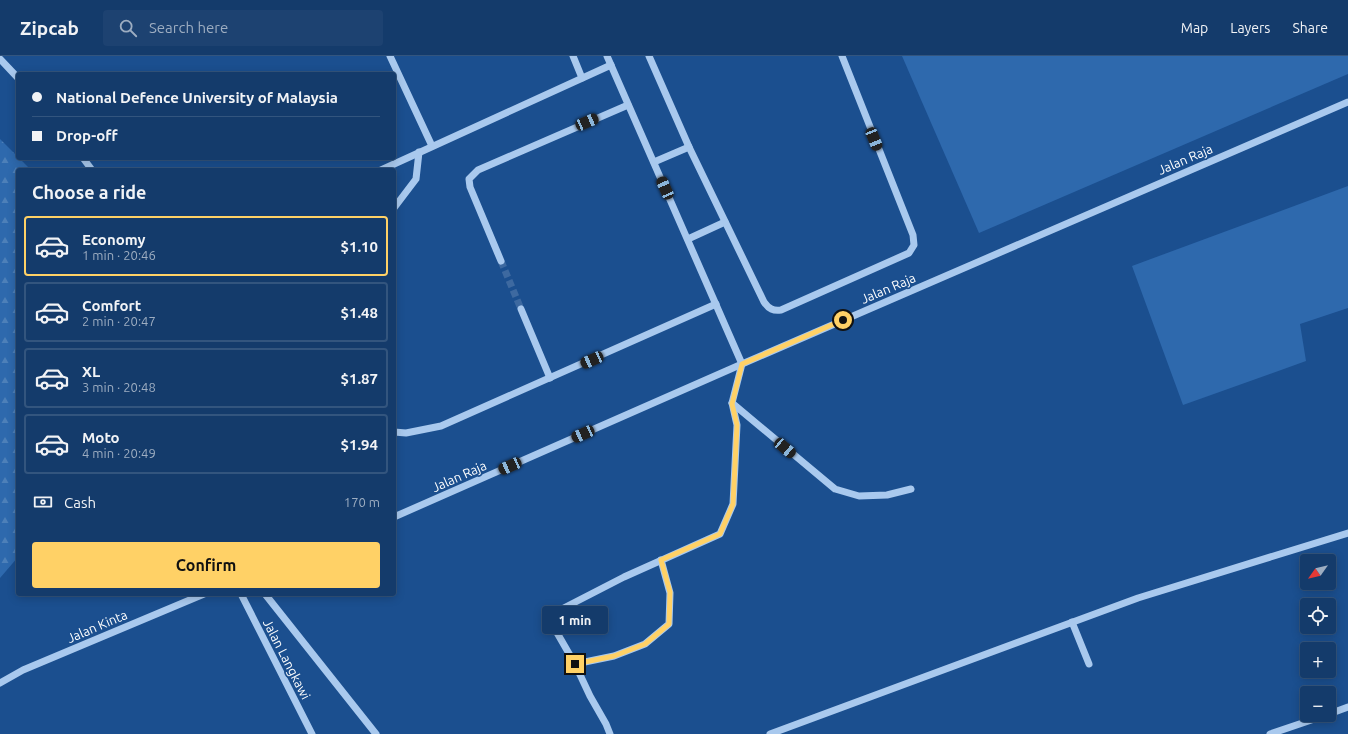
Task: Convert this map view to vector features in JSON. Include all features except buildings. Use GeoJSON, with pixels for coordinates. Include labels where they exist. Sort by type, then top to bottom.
{"type":"FeatureCollection","features":[{"type":"Feature","properties":{"kind":"street"},"geometry":{"type":"LineString","coordinates":[[390,56],[432,146]]}},
{"type":"Feature","properties":{"kind":"street"},"geometry":{"type":"LineString","coordinates":[[573,56],[582,78]]}},
{"type":"Feature","properties":{"kind":"street"},"geometry":{"type":"LineString","coordinates":[[607,56],[742,364],[732,404],[737,425],[733,504],[720,534],[624,577],[556,612],[556,631],[575,664],[610,734]]}},
{"type":"Feature","properties":{"kind":"street"},"geometry":{"type":"LineString","coordinates":[[649,56],[689,147],[764,302],[768,308],[774,311],[781,310],[910,252],[914,245],[913,235],[842,56]]}},
{"type":"Feature","properties":{"kind":"street"},"geometry":{"type":"LineString","coordinates":[[0,59],[16,76]]}},
{"type":"Feature","properties":{"kind":"street"},"geometry":{"type":"LineString","coordinates":[[385,168],[611,65]]}},
{"type":"Feature","properties":{"kind":"street","name":"Jalan Raja"},"geometry":{"type":"LineString","coordinates":[[396,516],[742,364],[1348,102]]}},
{"type":"Feature","properties":{"kind":"street"},"geometry":{"type":"LineString","coordinates":[[501,261],[470,187],[469,180],[472,175],[478,170],[628,105]]}},
{"type":"Feature","properties":{"kind":"street"},"geometry":{"type":"LineString","coordinates":[[654,162],[689,147]]}},
{"type":"Feature","properties":{"kind":"street"},"geometry":{"type":"LineString","coordinates":[[396,205],[416,179],[419,152]]}},
{"type":"Feature","properties":{"kind":"street"},"geometry":{"type":"LineString","coordinates":[[688,239],[725,222]]}},
{"type":"Feature","properties":{"kind":"street"},"geometry":{"type":"LineString","coordinates":[[396,432],[406,433],[441,426],[716,304]]}},
{"type":"Feature","properties":{"kind":"street"},"geometry":{"type":"LineString","coordinates":[[521,309],[550,378]]}},
{"type":"Feature","properties":{"kind":"street"},"geometry":{"type":"LineString","coordinates":[[732,404],[835,489],[859,496],[887,495],[911,489]]}},
{"type":"Feature","properties":{"kind":"street"},"geometry":{"type":"LineString","coordinates":[[770,734],[1138,598],[1348,533]]}},
{"type":"Feature","properties":{"kind":"street"},"geometry":{"type":"LineString","coordinates":[[575,664],[614,656],[645,644],[669,624],[670,592],[661,560]]}},
{"type":"Feature","properties":{"kind":"street","name":"Jalan Kinta"},"geometry":{"type":"LineString","coordinates":[[0,683],[23,670],[199,596]]}},
{"type":"Feature","properties":{"kind":"street","name":"Jalan Langkawi"},"geometry":{"type":"LineString","coordinates":[[242,596],[312,734]]}},
{"type":"Feature","properties":{"kind":"street"},"geometry":{"type":"LineString","coordinates":[[267,596],[376,734]]}},
{"type":"Feature","properties":{"kind":"street"},"geometry":{"type":"LineString","coordinates":[[1072,622],[1088,664]]}},
{"type":"Feature","properties":{"kind":"street"},"geometry":{"type":"LineString","coordinates":[[1336,712],[1348,708]]}},
{"type":"Feature","properties":{"kind":"street"},"geometry":{"type":"LineString","coordinates":[[1270,734],[1305,722]]}},
{"type":"Feature","properties":{"kind":"green space"},"geometry":{"type":"Polygon","coordinates":[[[902,56],[1348,56],[1348,74],[979,233],[902,56]]]}},
{"type":"Feature","properties":{"kind":"green space"},"geometry":{"type":"Polygon","coordinates":[[[0,139],[16,155],[16,160],[21,160],[29,168],[16,168],[16,559],[0,578],[0,139]]]}},
{"type":"Feature","properties":{"kind":"green space"},"geometry":{"type":"Polygon","coordinates":[[[1348,186],[1348,308],[1300,324],[1306,361],[1183,405],[1132,266],[1348,186]]]}},
{"type":"Feature","properties":{"kind":"tunnel"},"geometry":{"type":"LineString","coordinates":[[501,261],[521,309]]}},
{"type":"Feature","properties":{"kind":"route"},"geometry":{"type":"LineString","coordinates":[[575,664],[614,656],[645,644],[669,624],[670,592],[661,560],[720,534],[733,504],[737,425],[732,404],[742,364],[843,320]]}}]}
